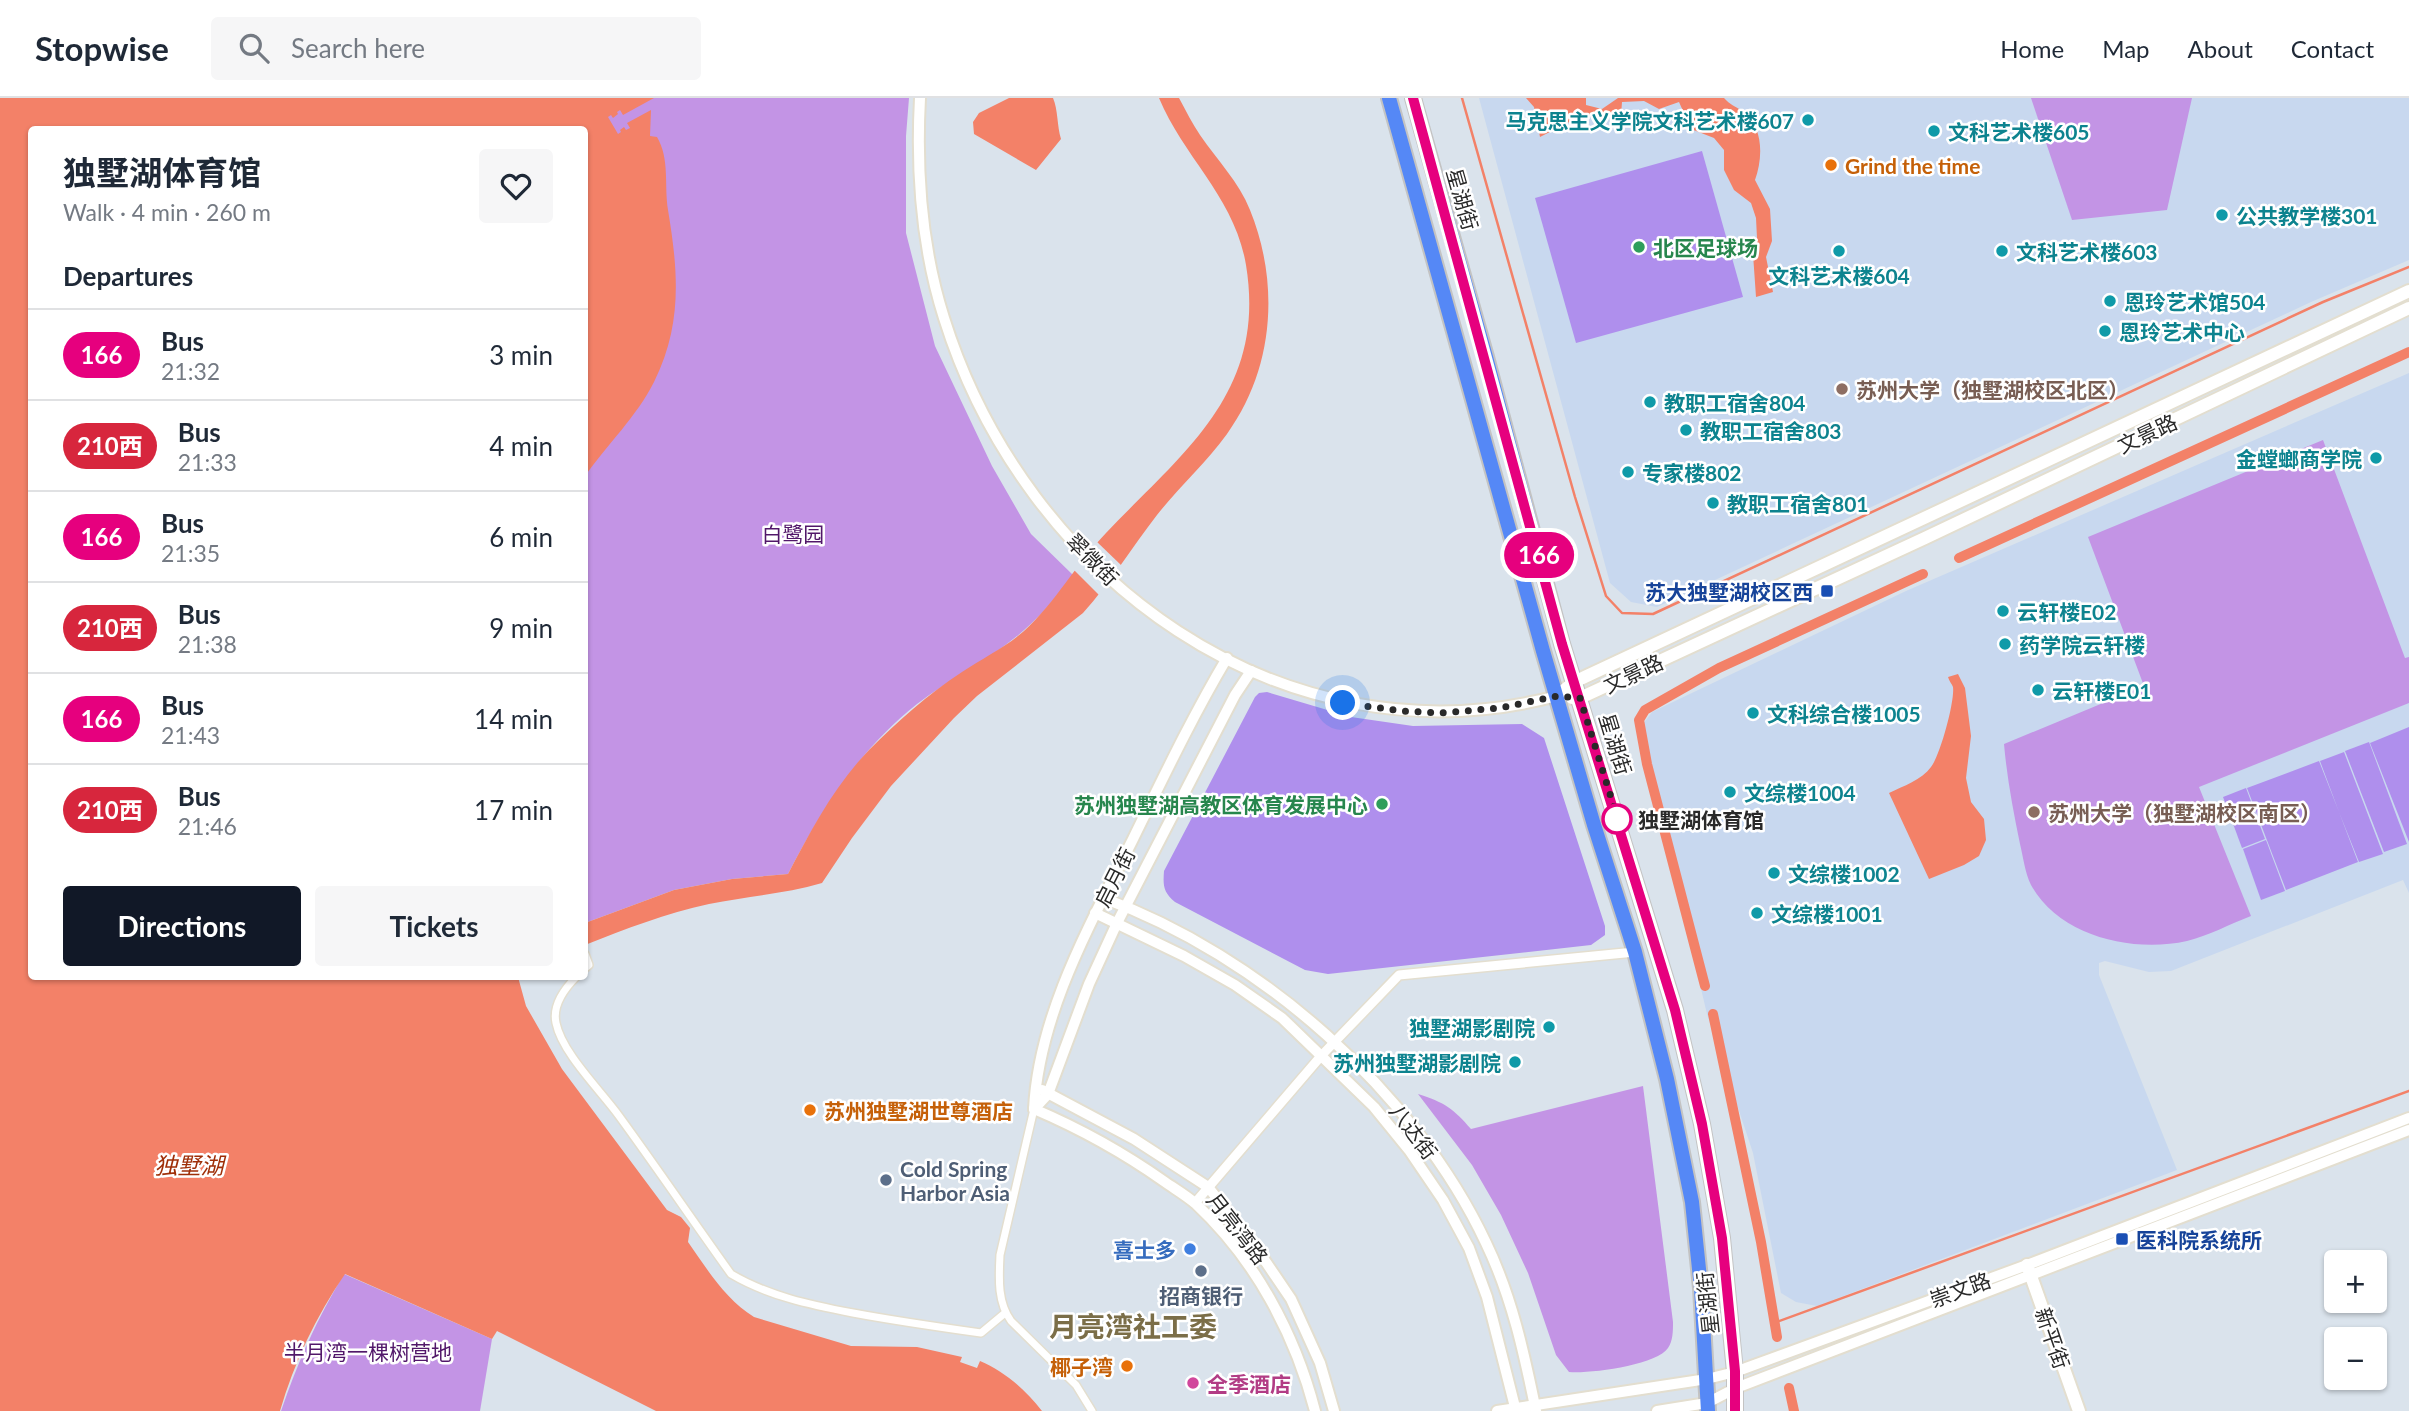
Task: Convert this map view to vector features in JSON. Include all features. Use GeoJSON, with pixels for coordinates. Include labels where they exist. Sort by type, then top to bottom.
{"type":"FeatureCollection","features":[{"type":"Feature","properties":{"kind":"main road","name":"星湖街"},"geometry":{"type":"LineString","coordinates":[[1389,98],[1543,651],[1594,825],[1635,951],[1667,1079],[1692,1202],[1707,1407]]}},
{"type":"Feature","properties":{"kind":"main road","name":"星湖街"},"geometry":{"type":"LineString","coordinates":[[1413,98],[1574,682],[1675,1010],[1702,1124],[1722,1238],[1735,1371],[1735,1411]]}},
{"type":"Feature","properties":{"kind":"main road","name":"文景路"},"geometry":{"type":"LineString","coordinates":[[1557,696],[1574,682],[2409,290]]}},
{"type":"Feature","properties":{"kind":"main road","name":"文景路"},"geometry":{"type":"LineString","coordinates":[[1557,696],[1580,698],[1937,533],[2409,308]]}},
{"type":"Feature","properties":{"kind":"main road","name":"新平街"},"geometry":{"type":"LineString","coordinates":[[2028,1270],[2079,1411]]}},
{"type":"Feature","properties":{"kind":"street","name":"翠微街"},"geometry":{"type":"LineString","coordinates":[[920,98],[918,157],[924,226],[934,283],[972,392],[999,443],[1038,500],[1084,553],[1118,585],[1173,627],[1227,658],[1251,671],[1324,698],[1402,711],[1441,713],[1480,711],[1557,696]]}},
{"type":"Feature","properties":{"kind":"street","name":"启月街"},"geometry":{"type":"LineString","coordinates":[[1005,1313],[999,1278],[1000,1255],[1034,1109],[1035,1086],[1049,1028],[1095,913],[1227,658]]}},
{"type":"Feature","properties":{"kind":"street","name":"启月街"},"geometry":{"type":"LineString","coordinates":[[1034,1109],[1048,1094],[1089,984],[1117,923],[1235,695],[1251,671]]}},
{"type":"Feature","properties":{"kind":"street","name":"八达街"},"geometry":{"type":"LineString","coordinates":[[1104,898],[1126,906],[1194,941],[1245,972],[1335,1041],[1389,1097],[1422,1137],[1459,1193],[1481,1233],[1506,1292],[1522,1342],[1536,1408]]}},
{"type":"Feature","properties":{"kind":"street","name":"八达街"},"geometry":{"type":"LineString","coordinates":[[1095,913],[1184,956],[1235,985],[1282,1018],[1383,1117],[1409,1150],[1469,1248],[1487,1297],[1516,1410]]}},
{"type":"Feature","properties":{"kind":"street"},"geometry":{"type":"LineString","coordinates":[[1195,1203],[1321,1056],[1399,975],[1635,951]]}},
{"type":"Feature","properties":{"kind":"street"},"geometry":{"type":"LineString","coordinates":[[573,980],[564,989],[559,1000],[556,1022],[569,1052],[618,1114],[731,1274],[750,1286],[808,1304],[917,1325],[981,1333],[1005,1313],[1076,1385],[1092,1411]]}},
{"type":"Feature","properties":{"kind":"street","name":"月亮湾路"},"geometry":{"type":"LineString","coordinates":[[1035,1086],[1134,1139],[1208,1187],[1255,1246],[1291,1299],[1320,1363],[1334,1411]]}},
{"type":"Feature","properties":{"kind":"street","name":"月亮湾路"},"geometry":{"type":"LineString","coordinates":[[1034,1109],[1127,1155],[1195,1203],[1244,1258],[1277,1313],[1305,1371],[1315,1411]]}},
{"type":"Feature","properties":{"kind":"street","name":"崇文路"},"geometry":{"type":"LineString","coordinates":[[1657,1411],[1707,1407],[1736,1388],[2409,1118]]}},
{"type":"Feature","properties":{"kind":"street","name":"崇文路"},"geometry":{"type":"LineString","coordinates":[[1497,1411],[1536,1408],[1707,1380],[2028,1270],[2409,1129]]}},
{"type":"Feature","properties":{"kind":"shaded area","name":"苏州大学（独墅湖校区北区）"},"geometry":{"type":"Polygon","coordinates":[[[1479,98],[2409,98],[2409,260],[2311,302],[1657,607],[1631,602],[1610,583],[1479,98]]]}},
{"type":"Feature","properties":{"kind":"shaded area","name":"北区足球场"},"geometry":{"type":"Polygon","coordinates":[[[1702,151],[1743,297],[1576,343],[1535,198],[1702,151]]]}},
{"type":"Feature","properties":{"kind":"shaded area","name":"苏州大学（独墅湖校区南区）"},"geometry":{"type":"Polygon","coordinates":[[[2409,373],[2409,893],[2403,880],[2171,971],[2149,972],[2105,961],[2099,963],[2099,975],[2177,1170],[1817,1306],[1796,1302],[1781,1293],[1753,1153],[1707,1014],[1643,745],[1643,724],[1652,712],[1906,591],[2409,373]]]}},
{"type":"Feature","properties":{"kind":"shaded area","name":"苏州独墅湖高教区体育发展中心"},"geometry":{"type":"Polygon","coordinates":[[[1267,692],[1351,717],[1413,726],[1522,724],[1544,738],[1605,926],[1605,935],[1591,945],[1328,974],[1305,970],[1175,902],[1165,888],[1164,871],[1255,697],[1259,693],[1267,692]]]}},
{"type":"Feature","properties":{"kind":"shaded area"},"geometry":{"type":"Polygon","coordinates":[[[2409,727],[2409,842],[2370,743],[2409,727]]]}},
{"type":"Feature","properties":{"kind":"shaded area"},"geometry":{"type":"Polygon","coordinates":[[[2369,742],[2407,844],[2384,852],[2345,751],[2369,742]]]}},
{"type":"Feature","properties":{"kind":"shaded area"},"geometry":{"type":"Polygon","coordinates":[[[2344,752],[2383,854],[2359,862],[2320,761],[2344,752]]]}},
{"type":"Feature","properties":{"kind":"shaded area"},"geometry":{"type":"Polygon","coordinates":[[[2319,761],[2358,862],[2286,890],[2247,788],[2319,761]]]}},
{"type":"Feature","properties":{"kind":"shaded area"},"geometry":{"type":"Polygon","coordinates":[[[2246,788],[2265,839],[2242,848],[2223,797],[2246,788]]]}},
{"type":"Feature","properties":{"kind":"shaded area"},"geometry":{"type":"Polygon","coordinates":[[[2266,840],[2285,891],[2261,900],[2243,849],[2266,840]]]}},
{"type":"Feature","properties":{"kind":"green space","name":"白鹭园"},"geometry":{"type":"Polygon","coordinates":[[[549,98],[909,98],[906,136],[906,233],[935,346],[992,466],[1031,534],[1073,575],[1050,604],[1023,631],[998,651],[917,704],[877,741],[828,804],[788,874],[732,879],[674,890],[588,922],[588,126],[546,126],[549,98]]]}},
{"type":"Feature","properties":{"kind":"green space"},"geometry":{"type":"Polygon","coordinates":[[[2031,98],[2192,98],[2167,210],[2072,220],[2031,98]]]}},
{"type":"Feature","properties":{"kind":"green space"},"geometry":{"type":"Polygon","coordinates":[[[2323,440],[2405,658],[2409,657],[2409,703],[2199,787],[2251,916],[2195,939],[2166,944],[2122,942],[2079,929],[2044,903],[2031,885],[2024,864],[2004,744],[2144,686],[2088,537],[2323,440]]]}},
{"type":"Feature","properties":{"kind":"green space"},"geometry":{"type":"Polygon","coordinates":[[[1643,1086],[1673,1322],[1672,1339],[1661,1354],[1637,1364],[1606,1370],[1569,1372],[1556,1355],[1528,1273],[1501,1215],[1472,1165],[1418,1094],[1448,1107],[1471,1129],[1643,1086]]]}},
{"type":"Feature","properties":{"kind":"green space","name":"半月湾一棵树营地"},"geometry":{"type":"Polygon","coordinates":[[[344,1274],[492,1339],[480,1411],[281,1411],[309,1341],[344,1274]]]}},
{"type":"Feature","properties":{"kind":"water","name":"独墅湖"},"geometry":{"type":"Polygon","coordinates":[[[0,98],[654,98],[623,115],[620,110],[613,118],[611,115],[608,117],[618,134],[624,127],[626,130],[630,128],[627,123],[651,110],[650,136],[657,137],[665,163],[676,275],[674,318],[663,360],[647,395],[588,472],[588,126],[28,126],[28,980],[519,980],[526,1006],[562,1069],[667,1210],[681,1217],[690,1228],[688,1242],[717,1283],[744,1310],[754,1317],[851,1346],[917,1347],[962,1357],[960,1362],[977,1368],[980,1361],[1014,1382],[1042,1411],[656,1411],[497,1331],[492,1339],[345,1274],[307,1340],[280,1411],[0,1411],[0,98]]]}},
{"type":"Feature","properties":{"kind":"water"},"geometry":{"type":"Polygon","coordinates":[[[1009,98],[1053,98],[1061,139],[1036,170],[974,134],[973,122],[979,113],[1009,98]]]}},
{"type":"Feature","properties":{"kind":"water"},"geometry":{"type":"Polygon","coordinates":[[[1159,98],[1179,98],[1200,135],[1240,190],[1260,238],[1266,267],[1267,325],[1263,354],[1243,409],[1227,434],[1157,515],[1083,613],[977,696],[891,786],[822,883],[693,908],[588,944],[588,922],[674,890],[732,879],[788,874],[834,793],[869,750],[937,689],[1024,631],[1046,608],[1095,545],[1190,446],[1213,417],[1231,385],[1244,349],[1249,310],[1246,265],[1231,219],[1169,120],[1159,98]]]}},
{"type":"Feature","properties":{"kind":"water"},"geometry":{"type":"Polygon","coordinates":[[[1526,98],[1586,98],[1586,105],[1602,109],[1618,98],[1724,98],[1742,111],[1754,125],[1760,143],[1755,180],[1770,209],[1772,241],[1766,257],[1773,292],[1756,297],[1753,254],[1757,238],[1756,218],[1751,203],[1734,190],[1724,170],[1724,150],[1714,138],[1691,129],[1679,102],[1659,109],[1644,101],[1622,102],[1621,116],[1583,115],[1540,137],[1534,107],[1526,98]]]}},
{"type":"Feature","properties":{"kind":"water"},"geometry":{"type":"Polygon","coordinates":[[[1958,674],[1965,688],[1971,736],[1966,778],[1971,802],[1984,819],[1986,840],[1979,856],[1929,879],[1889,793],[1923,776],[1935,761],[1952,704],[1953,687],[1948,677],[1958,674]]]}},
{"type":"Feature","properties":{"kind":"pier"},"geometry":{"type":"Polygon","coordinates":[[[1095,540],[1122,566],[1101,597],[1073,569],[1095,540]]]}},
{"type":"Feature","properties":{"kind":"waterway"},"geometry":{"type":"LineString","coordinates":[[1462,98],[1575,497],[1606,596],[1622,613],[1653,614],[2323,302],[2409,267]]}},
{"type":"Feature","properties":{"kind":"waterway"},"geometry":{"type":"LineString","coordinates":[[1959,558],[2409,352]]}},
{"type":"Feature","properties":{"kind":"waterway"},"geometry":{"type":"LineString","coordinates":[[1705,986],[1647,764],[1639,720],[1645,710],[1719,668],[1923,574]]}},
{"type":"Feature","properties":{"kind":"waterway"},"geometry":{"type":"LineString","coordinates":[[1713,1014],[1761,1242],[1777,1337]]}},
{"type":"Feature","properties":{"kind":"waterway"},"geometry":{"type":"LineString","coordinates":[[1774,1323],[2409,1091]]}},
{"type":"Feature","properties":{"kind":"waterway"},"geometry":{"type":"LineString","coordinates":[[1789,1388],[1794,1411]]}},
{"type":"Feature","properties":{"kind":"bus line","name":"166"},"geometry":{"type":"LineString","coordinates":[[1413,98],[1486,357],[1562,644],[1675,1010],[1702,1124],[1722,1238],[1735,1371],[1735,1411]]}},
{"type":"Feature","properties":{"kind":"place","name":"马克思主义学院文科艺术楼607"},"geometry":{"type":"Point","coordinates":[1808,120]}},
{"type":"Feature","properties":{"kind":"place","name":"文科艺术楼605"},"geometry":{"type":"Point","coordinates":[1934,131]}},
{"type":"Feature","properties":{"kind":"place","name":"Grind the time"},"geometry":{"type":"Point","coordinates":[1831,165]}},
{"type":"Feature","properties":{"kind":"place","name":"公共教学楼301"},"geometry":{"type":"Point","coordinates":[2222,215]}},
{"type":"Feature","properties":{"kind":"place","name":"北区足球场"},"geometry":{"type":"Point","coordinates":[1639,247]}},
{"type":"Feature","properties":{"kind":"place","name":"文科艺术楼604"},"geometry":{"type":"Point","coordinates":[1839,251]}},
{"type":"Feature","properties":{"kind":"place","name":"文科艺术楼603"},"geometry":{"type":"Point","coordinates":[2002,251]}},
{"type":"Feature","properties":{"kind":"place","name":"恩玲艺术馆504"},"geometry":{"type":"Point","coordinates":[2110,301]}},
{"type":"Feature","properties":{"kind":"place","name":"恩玲艺术中心"},"geometry":{"type":"Point","coordinates":[2105,331]}},
{"type":"Feature","properties":{"kind":"place","name":"苏州大学（独墅湖校区北区）"},"geometry":{"type":"Point","coordinates":[1842,389]}},
{"type":"Feature","properties":{"kind":"place","name":"教职工宿舍804"},"geometry":{"type":"Point","coordinates":[1650,402]}},
{"type":"Feature","properties":{"kind":"place","name":"教职工宿舍803"},"geometry":{"type":"Point","coordinates":[1686,430]}},
{"type":"Feature","properties":{"kind":"place","name":"金螳螂商学院"},"geometry":{"type":"Point","coordinates":[2376,458]}},
{"type":"Feature","properties":{"kind":"place","name":"专家楼802"},"geometry":{"type":"Point","coordinates":[1628,472]}},
{"type":"Feature","properties":{"kind":"place","name":"教职工宿舍801"},"geometry":{"type":"Point","coordinates":[1713,503]}},
{"type":"Feature","properties":{"kind":"place","name":"苏大独墅湖校区西"},"geometry":{"type":"Point","coordinates":[1827,591]}},
{"type":"Feature","properties":{"kind":"place","name":"云轩楼E02"},"geometry":{"type":"Point","coordinates":[2003,611]}},
{"type":"Feature","properties":{"kind":"place","name":"药学院云轩楼"},"geometry":{"type":"Point","coordinates":[2005,644]}},
{"type":"Feature","properties":{"kind":"place","name":"云轩楼E01"},"geometry":{"type":"Point","coordinates":[2038,690]}},
{"type":"Feature","properties":{"kind":"place","name":"文科综合楼1005"},"geometry":{"type":"Point","coordinates":[1753,713]}},
{"type":"Feature","properties":{"kind":"place","name":"文综楼1004"},"geometry":{"type":"Point","coordinates":[1730,792]}},
{"type":"Feature","properties":{"kind":"place","name":"苏州独墅湖高教区体育发展中心"},"geometry":{"type":"Point","coordinates":[1382,804]}},
{"type":"Feature","properties":{"kind":"place","name":"苏州大学（独墅湖校区南区）"},"geometry":{"type":"Point","coordinates":[2034,812]}},
{"type":"Feature","properties":{"kind":"place","name":"独墅湖体育馆"},"geometry":{"type":"Point","coordinates":[1617,819]}},
{"type":"Feature","properties":{"kind":"place","name":"文综楼1002"},"geometry":{"type":"Point","coordinates":[1774,873]}},
{"type":"Feature","properties":{"kind":"place","name":"文综楼1001"},"geometry":{"type":"Point","coordinates":[1757,913]}},
{"type":"Feature","properties":{"kind":"place","name":"独墅湖影剧院"},"geometry":{"type":"Point","coordinates":[1549,1027]}},
{"type":"Feature","properties":{"kind":"place","name":"苏州独墅湖影剧院"},"geometry":{"type":"Point","coordinates":[1515,1062]}},
{"type":"Feature","properties":{"kind":"place","name":"苏州独墅湖世尊酒店"},"geometry":{"type":"Point","coordinates":[810,1110]}},
{"type":"Feature","properties":{"kind":"place","name":"Cold Spring Harbor Asia"},"geometry":{"type":"Point","coordinates":[886,1180]}},
{"type":"Feature","properties":{"kind":"place","name":"医科院系统所"},"geometry":{"type":"Point","coordinates":[2122,1239]}},
{"type":"Feature","properties":{"kind":"place","name":"喜士多"},"geometry":{"type":"Point","coordinates":[1190,1249]}},
{"type":"Feature","properties":{"kind":"place","name":"招商银行"},"geometry":{"type":"Point","coordinates":[1201,1271]}},
{"type":"Feature","properties":{"kind":"place","name":"椰子湾"},"geometry":{"type":"Point","coordinates":[1127,1366]}},
{"type":"Feature","properties":{"kind":"place","name":"全季酒店"},"geometry":{"type":"Point","coordinates":[1193,1383]}},
{"type":"Feature","properties":{"kind":"district","name":"月亮湾社工委"},"geometry":{"type":"Point","coordinates":[1133,1326]}},
{"type":"Feature","properties":{"kind":"route"},"geometry":{"type":"LineString","coordinates":[[1343,703],[1441,713],[1480,711],[1557,696],[1580,698],[1620,826],[1617,819]]}}]}
